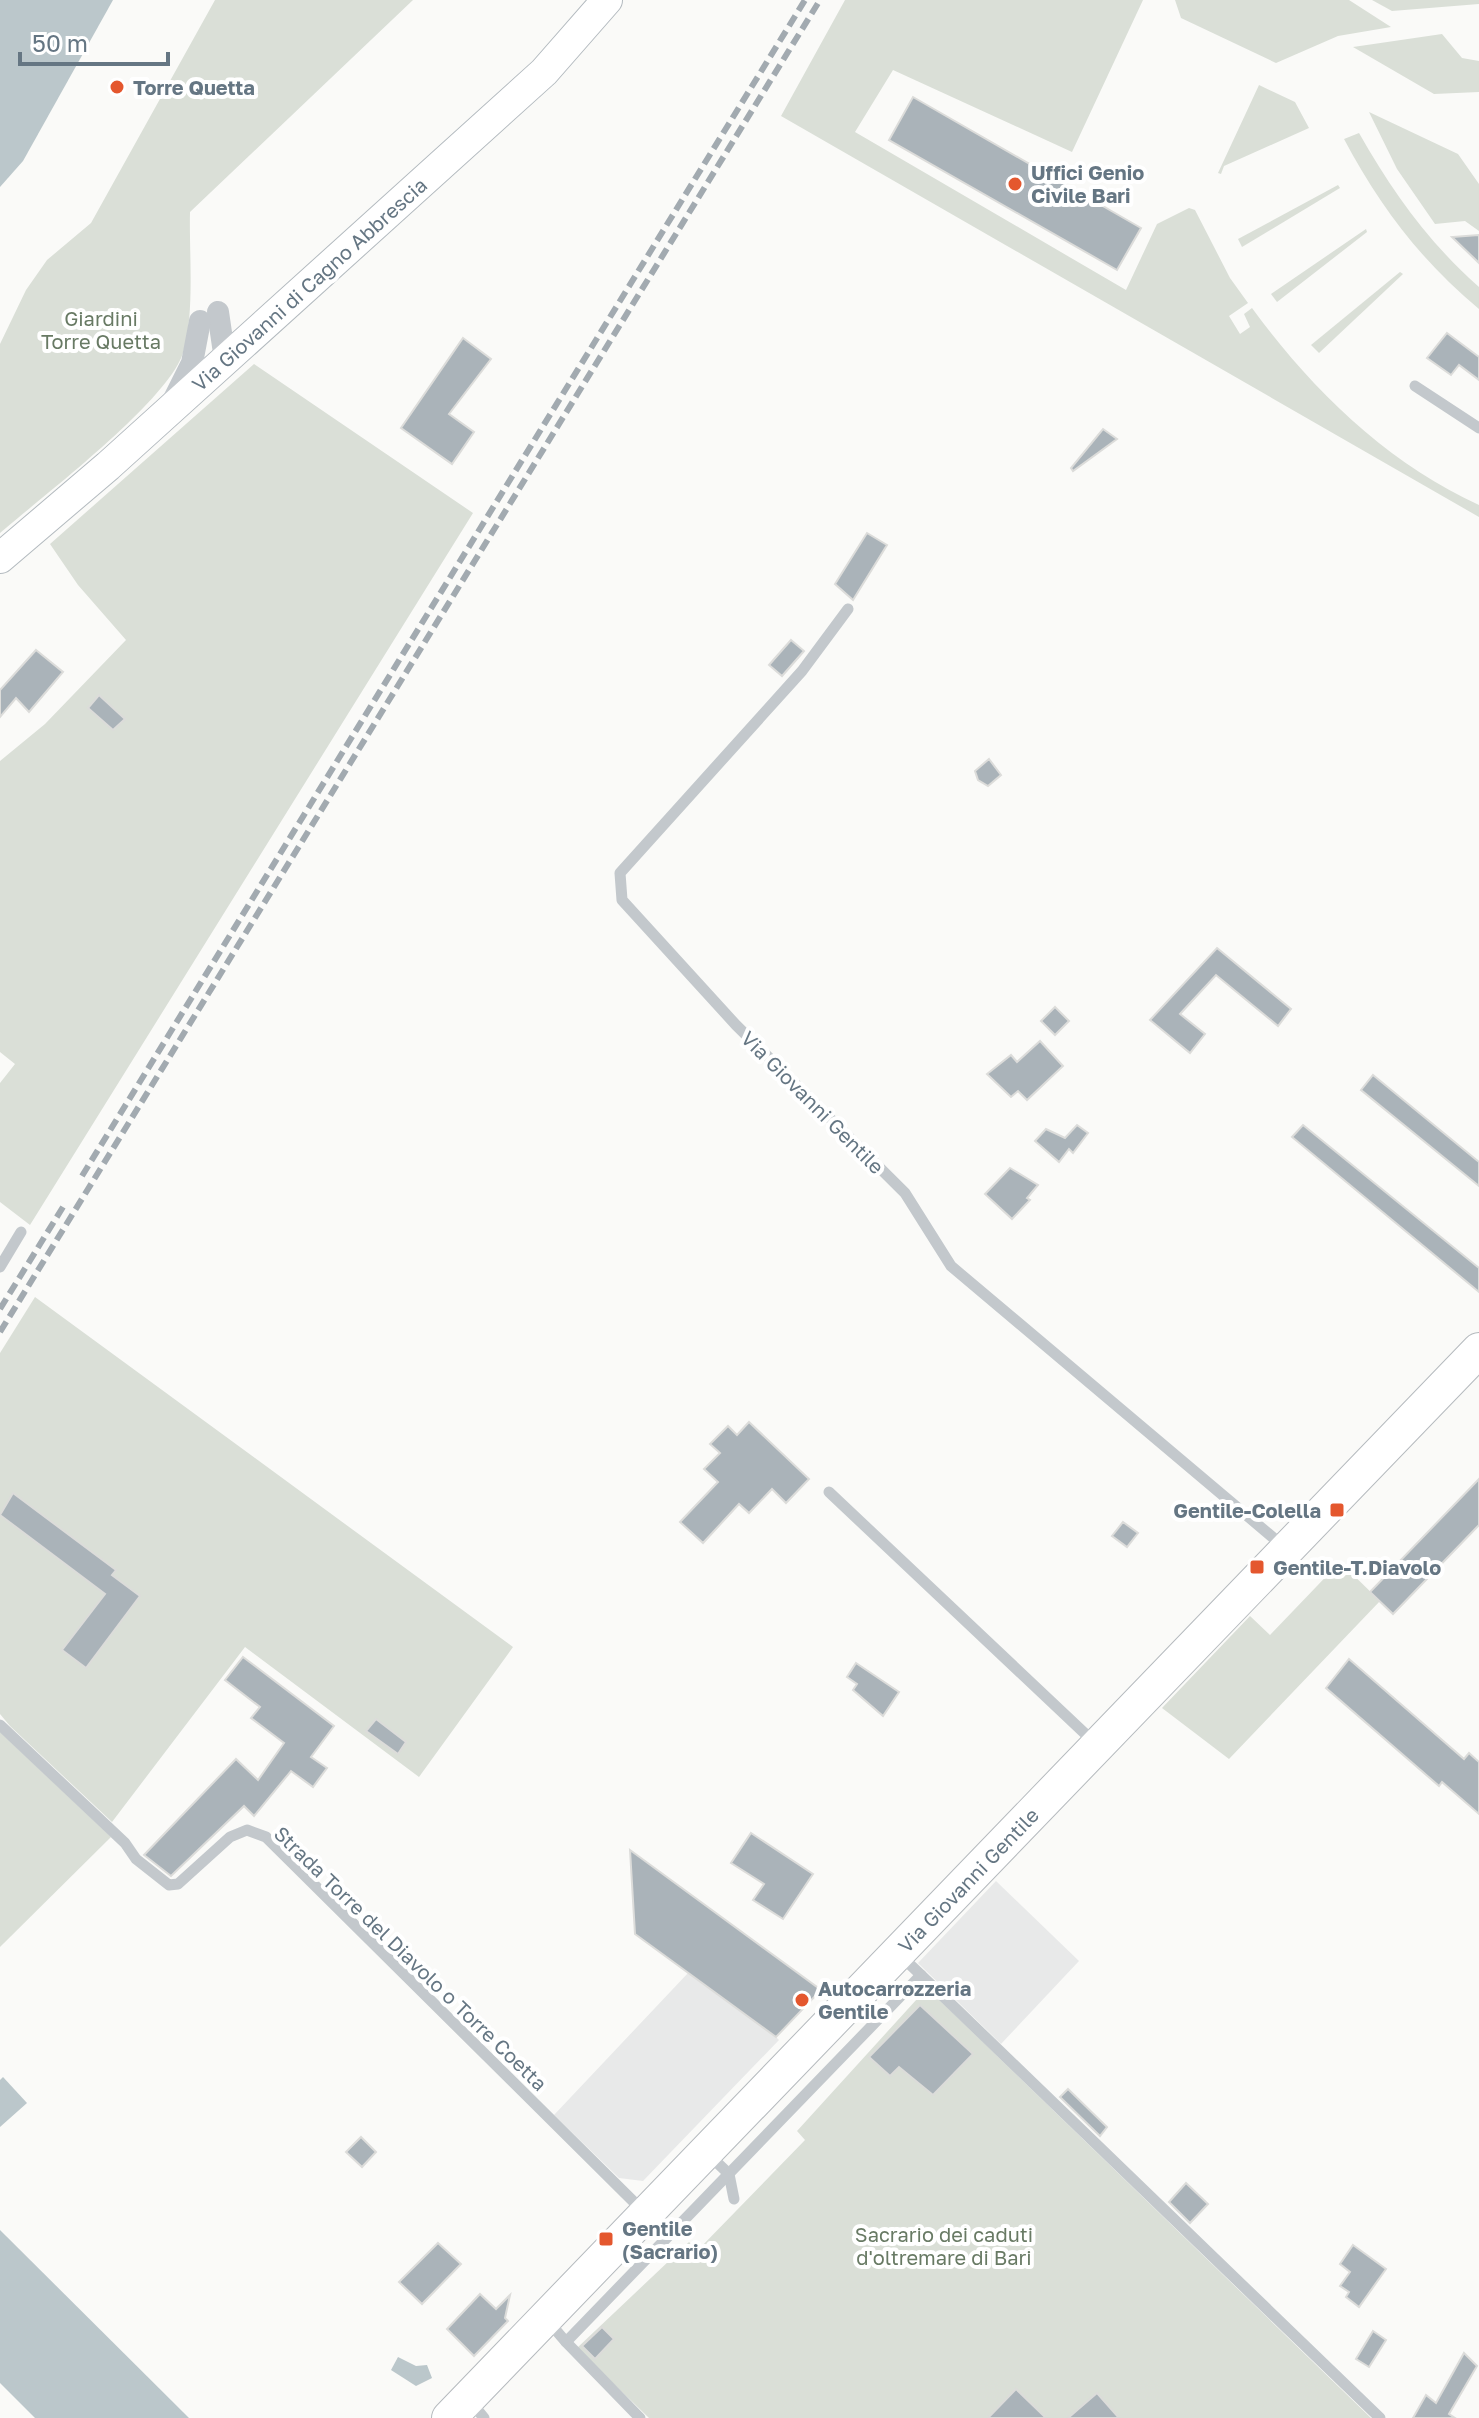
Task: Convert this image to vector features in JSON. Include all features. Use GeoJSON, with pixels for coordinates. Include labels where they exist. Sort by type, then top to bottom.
{"type":"FeatureCollection","features":[{"type":"Feature","properties":{"kind":"main road","name":"Via Giovanni di Cagno Abbrescia"},"geometry":{"type":"LineString","coordinates":[[0,558],[223,362],[544,72],[607,0]]}},
{"type":"Feature","properties":{"kind":"main road","name":"Via Giovanni Gentile"},"geometry":{"type":"LineString","coordinates":[[467,2411],[555,2329],[628,2254],[646,2214],[717,2163],[910,1964],[1099,1746],[1479,1350]]}},
{"type":"Feature","properties":{"kind":"street"},"geometry":{"type":"LineString","coordinates":[[161,417],[188,375],[209,317],[206,341],[223,362]]}},
{"type":"Feature","properties":{"kind":"lane"},"geometry":{"type":"LineString","coordinates":[[1415,386],[1479,428]]}},
{"type":"Feature","properties":{"kind":"lane","name":"Via Giovanni Gentile"},"geometry":{"type":"LineString","coordinates":[[848,609],[802,671],[620,873],[622,900],[736,1025],[905,1193],[951,1266],[1286,1549]]}},
{"type":"Feature","properties":{"kind":"lane"},"geometry":{"type":"LineString","coordinates":[[0,1267],[21,1232]]}},
{"type":"Feature","properties":{"kind":"lane"},"geometry":{"type":"LineString","coordinates":[[829,1492],[1099,1746]]}},
{"type":"Feature","properties":{"kind":"lane","name":"Strada Torre del Diavolo o Torre Coetta"},"geometry":{"type":"LineString","coordinates":[[0,1725],[125,1843],[136,1859],[169,1885],[178,1884],[230,1837],[247,1830],[266,1837],[646,2214]]}},
{"type":"Feature","properties":{"kind":"lane"},"geometry":{"type":"LineString","coordinates":[[910,1964],[1380,2418]]}},
{"type":"Feature","properties":{"kind":"lane"},"geometry":{"type":"LineString","coordinates":[[628,2254],[717,2163],[734,2199]]}},
{"type":"Feature","properties":{"kind":"lane"},"geometry":{"type":"LineString","coordinates":[[555,2329],[640,2418]]}},
{"type":"Feature","properties":{"kind":"shaded area"},"geometry":{"type":"Polygon","coordinates":[[[0,0],[113,0],[23,161],[0,187],[0,0]]]}},
{"type":"Feature","properties":{"kind":"shaded area"},"geometry":{"type":"Polygon","coordinates":[[[630,1850],[821,1990],[776,2037],[779,2040],[643,2181],[619,2178],[554,2115],[688,1973],[635,1934],[630,1850]]]}},
{"type":"Feature","properties":{"kind":"shaded area"},"geometry":{"type":"Polygon","coordinates":[[[996,1881],[1079,1961],[1001,2044],[918,1963],[996,1881]]]}},
{"type":"Feature","properties":{"kind":"shaded area"},"geometry":{"type":"Polygon","coordinates":[[[3,2077],[27,2103],[0,2127],[0,2080],[3,2077]]]}},
{"type":"Feature","properties":{"kind":"shaded area"},"geometry":{"type":"Polygon","coordinates":[[[0,2230],[189,2418],[35,2418],[0,2383],[0,2230]]]}},
{"type":"Feature","properties":{"kind":"shaded area"},"geometry":{"type":"Polygon","coordinates":[[[398,2357],[416,2366],[427,2365],[432,2378],[416,2386],[391,2370],[398,2357]]]}},
{"type":"Feature","properties":{"kind":"green space","name":"Giardini Torre Quetta"},"geometry":{"type":"Polygon","coordinates":[[[215,0],[413,0],[190,212],[189,320],[183,353],[173,373],[102,447],[0,533],[0,344],[26,290],[47,260],[91,223],[215,0]]]}},
{"type":"Feature","properties":{"kind":"green space"},"geometry":{"type":"Polygon","coordinates":[[[845,0],[1143,0],[1072,152],[893,70],[855,132],[1126,290],[1157,224],[1189,208],[1195,210],[1230,278],[1248,303],[1229,316],[1240,334],[1250,327],[1244,314],[1252,308],[1299,367],[1353,421],[1413,468],[1479,505],[1479,517],[781,116],[845,0]]]}},
{"type":"Feature","properties":{"kind":"green space"},"geometry":{"type":"Polygon","coordinates":[[[1175,0],[1349,0],[1391,27],[1338,36],[1276,63],[1181,18],[1175,0]]]}},
{"type":"Feature","properties":{"kind":"green space"},"geometry":{"type":"Polygon","coordinates":[[[1372,0],[1479,0],[1479,4],[1392,11],[1372,0]]]}},
{"type":"Feature","properties":{"kind":"green space"},"geometry":{"type":"Polygon","coordinates":[[[1442,34],[1462,58],[1479,61],[1479,92],[1434,94],[1353,47],[1442,34]]]}},
{"type":"Feature","properties":{"kind":"green space"},"geometry":{"type":"Polygon","coordinates":[[[1259,85],[1295,102],[1309,128],[1224,166],[1221,174],[1218,173],[1259,85]]]}},
{"type":"Feature","properties":{"kind":"green space"},"geometry":{"type":"Polygon","coordinates":[[[1369,112],[1458,154],[1479,184],[1479,231],[1465,221],[1435,224],[1397,169],[1369,112]]]}},
{"type":"Feature","properties":{"kind":"green space"},"geometry":{"type":"Polygon","coordinates":[[[1359,133],[1412,215],[1443,252],[1479,287],[1479,309],[1420,252],[1372,187],[1344,139],[1359,133]]]}},
{"type":"Feature","properties":{"kind":"green space"},"geometry":{"type":"Polygon","coordinates":[[[1338,185],[1340,188],[1242,247],[1238,239],[1338,185]]]}},
{"type":"Feature","properties":{"kind":"green space"},"geometry":{"type":"Polygon","coordinates":[[[1366,229],[1367,232],[1277,302],[1271,294],[1366,229]]]}},
{"type":"Feature","properties":{"kind":"green space"},"geometry":{"type":"Polygon","coordinates":[[[1400,272],[1403,274],[1319,353],[1311,345],[1400,272]]]}},
{"type":"Feature","properties":{"kind":"green space"},"geometry":{"type":"Polygon","coordinates":[[[254,364],[473,513],[30,1225],[0,1202],[0,1083],[15,1064],[0,1052],[0,761],[45,724],[126,640],[78,585],[50,544],[254,364]]]}},
{"type":"Feature","properties":{"kind":"green space"},"geometry":{"type":"Polygon","coordinates":[[[35,1297],[513,1647],[419,1777],[245,1647],[112,1822],[0,1714],[0,1353],[35,1297]]]}},
{"type":"Feature","properties":{"kind":"green space"},"geometry":{"type":"Polygon","coordinates":[[[1340,1562],[1380,1601],[1229,1759],[1162,1708],[1250,1616],[1270,1635],[1340,1562]]]}},
{"type":"Feature","properties":{"kind":"green space"},"geometry":{"type":"Polygon","coordinates":[[[0,1732],[111,1837],[0,1947],[0,1732]]]}},
{"type":"Feature","properties":{"kind":"green space","name":"Sacrario dei caduti d'oltremare di Bari"},"geometry":{"type":"Polygon","coordinates":[[[927,1988],[1371,2418],[649,2418],[577,2348],[689,2242],[698,2250],[805,2140],[797,2131],[927,1988]]]}},
{"type":"Feature","properties":{"kind":"building","name":"Uffici Genio Civile Bari"},"geometry":{"type":"Polygon","coordinates":[[[913,97],[1141,228],[1117,270],[889,140],[913,97]]]}},
{"type":"Feature","properties":{"kind":"building"},"geometry":{"type":"Polygon","coordinates":[[[1479,235],[1479,263],[1452,237],[1479,235]]]}},
{"type":"Feature","properties":{"kind":"building"},"geometry":{"type":"Polygon","coordinates":[[[1447,333],[1479,357],[1479,380],[1459,365],[1451,375],[1427,358],[1447,333]]]}},
{"type":"Feature","properties":{"kind":"building"},"geometry":{"type":"Polygon","coordinates":[[[463,338],[491,359],[449,414],[474,432],[452,464],[401,428],[463,338]]]}},
{"type":"Feature","properties":{"kind":"building"},"geometry":{"type":"Polygon","coordinates":[[[1103,429],[1117,439],[1073,471],[1071,468],[1103,429]]]}},
{"type":"Feature","properties":{"kind":"building"},"geometry":{"type":"Polygon","coordinates":[[[867,533],[887,545],[853,600],[835,584],[867,533]]]}},
{"type":"Feature","properties":{"kind":"building"},"geometry":{"type":"Polygon","coordinates":[[[791,640],[804,651],[782,676],[769,665],[791,640]]]}},
{"type":"Feature","properties":{"kind":"building"},"geometry":{"type":"Polygon","coordinates":[[[36,650],[63,672],[29,712],[16,698],[0,717],[0,690],[36,650]]]}},
{"type":"Feature","properties":{"kind":"building"},"geometry":{"type":"Polygon","coordinates":[[[99,695],[125,719],[113,730],[88,708],[99,695]]]}},
{"type":"Feature","properties":{"kind":"building"},"geometry":{"type":"Polygon","coordinates":[[[989,759],[1001,775],[988,786],[978,780],[975,771],[989,759]]]}},
{"type":"Feature","properties":{"kind":"building"},"geometry":{"type":"Polygon","coordinates":[[[1217,948],[1291,1009],[1278,1026],[1216,975],[1180,1014],[1205,1034],[1190,1053],[1150,1020],[1217,948]]]}},
{"type":"Feature","properties":{"kind":"building"},"geometry":{"type":"Polygon","coordinates":[[[1055,1007],[1069,1021],[1055,1035],[1041,1021],[1055,1007]]]}},
{"type":"Feature","properties":{"kind":"building"},"geometry":{"type":"Polygon","coordinates":[[[1040,1041],[1063,1066],[1027,1100],[1018,1091],[1011,1097],[987,1074],[1011,1055],[1017,1062],[1040,1041]]]}},
{"type":"Feature","properties":{"kind":"building"},"geometry":{"type":"Polygon","coordinates":[[[1373,1075],[1479,1162],[1479,1186],[1361,1090],[1373,1075]]]}},
{"type":"Feature","properties":{"kind":"building"},"geometry":{"type":"Polygon","coordinates":[[[1077,1125],[1088,1133],[1073,1153],[1069,1149],[1059,1162],[1035,1141],[1046,1129],[1065,1138],[1077,1125]]]}},
{"type":"Feature","properties":{"kind":"building"},"geometry":{"type":"Polygon","coordinates":[[[1303,1125],[1479,1268],[1479,1292],[1292,1137],[1303,1125]]]}},
{"type":"Feature","properties":{"kind":"building"},"geometry":{"type":"Polygon","coordinates":[[[1010,1168],[1038,1185],[1027,1198],[1030,1200],[1012,1219],[985,1194],[1010,1168]]]}},
{"type":"Feature","properties":{"kind":"building"},"geometry":{"type":"Polygon","coordinates":[[[749,1422],[809,1479],[786,1503],[772,1489],[749,1513],[739,1504],[703,1543],[680,1522],[718,1482],[704,1469],[720,1453],[710,1444],[728,1426],[737,1435],[749,1422]]]}},
{"type":"Feature","properties":{"kind":"building"},"geometry":{"type":"Polygon","coordinates":[[[1479,1479],[1479,1525],[1393,1614],[1370,1592],[1479,1479]]]}},
{"type":"Feature","properties":{"kind":"building"},"geometry":{"type":"Polygon","coordinates":[[[13,1493],[116,1570],[112,1575],[140,1596],[86,1668],[62,1650],[105,1594],[0,1515],[13,1493]]]}},
{"type":"Feature","properties":{"kind":"building"},"geometry":{"type":"Polygon","coordinates":[[[1123,1522],[1138,1533],[1127,1547],[1112,1536],[1123,1522]]]}},
{"type":"Feature","properties":{"kind":"building"},"geometry":{"type":"Polygon","coordinates":[[[243,1657],[334,1726],[311,1757],[327,1768],[313,1787],[291,1771],[254,1816],[244,1806],[171,1876],[144,1855],[236,1759],[258,1780],[284,1743],[251,1718],[260,1707],[225,1680],[243,1657]]]}},
{"type":"Feature","properties":{"kind":"building"},"geometry":{"type":"Polygon","coordinates":[[[1349,1659],[1464,1759],[1469,1753],[1479,1762],[1479,1814],[1442,1782],[1439,1786],[1326,1688],[1349,1659]]]}},
{"type":"Feature","properties":{"kind":"building"},"geometry":{"type":"Polygon","coordinates":[[[856,1663],[899,1692],[883,1716],[853,1690],[857,1684],[847,1677],[856,1663]]]}},
{"type":"Feature","properties":{"kind":"building"},"geometry":{"type":"Polygon","coordinates":[[[376,1719],[406,1742],[398,1754],[366,1731],[376,1719]]]}},
{"type":"Feature","properties":{"kind":"building"},"geometry":{"type":"Polygon","coordinates":[[[751,1833],[813,1874],[783,1919],[753,1900],[764,1884],[731,1863],[751,1833]]]}},
{"type":"Feature","properties":{"kind":"building"},"geometry":{"type":"Polygon","coordinates":[[[630,1850],[821,1990],[776,2037],[635,1934],[630,1850]]]}},
{"type":"Feature","properties":{"kind":"building"},"geometry":{"type":"Polygon","coordinates":[[[920,2005],[973,2054],[933,2095],[899,2067],[890,2076],[869,2057],[920,2005]]]}},
{"type":"Feature","properties":{"kind":"building"},"geometry":{"type":"Polygon","coordinates":[[[1068,2089],[1107,2127],[1100,2136],[1060,2097],[1068,2089]]]}},
{"type":"Feature","properties":{"kind":"building"},"geometry":{"type":"Polygon","coordinates":[[[361,2137],[376,2152],[362,2167],[346,2152],[361,2137]]]}},
{"type":"Feature","properties":{"kind":"building"},"geometry":{"type":"Polygon","coordinates":[[[1186,2183],[1208,2204],[1190,2223],[1169,2202],[1186,2183]]]}},
{"type":"Feature","properties":{"kind":"building"},"geometry":{"type":"Polygon","coordinates":[[[438,2243],[461,2264],[422,2304],[399,2282],[438,2243]]]}},
{"type":"Feature","properties":{"kind":"building"},"geometry":{"type":"Polygon","coordinates":[[[1353,2245],[1386,2269],[1359,2307],[1346,2297],[1349,2292],[1340,2286],[1350,2272],[1340,2264],[1353,2245]]]}},
{"type":"Feature","properties":{"kind":"building"},"geometry":{"type":"Polygon","coordinates":[[[480,2294],[496,2309],[510,2295],[505,2318],[508,2321],[474,2356],[447,2329],[480,2294]]]}},
{"type":"Feature","properties":{"kind":"building"},"geometry":{"type":"Polygon","coordinates":[[[602,2327],[614,2339],[595,2359],[582,2346],[602,2327]]]}},
{"type":"Feature","properties":{"kind":"building"},"geometry":{"type":"Polygon","coordinates":[[[1373,2331],[1386,2340],[1369,2367],[1356,2359],[1373,2331]]]}},
{"type":"Feature","properties":{"kind":"building"},"geometry":{"type":"Polygon","coordinates":[[[1464,2353],[1477,2366],[1449,2414],[1455,2418],[1413,2418],[1426,2395],[1436,2403],[1464,2353]]]}},
{"type":"Feature","properties":{"kind":"building"},"geometry":{"type":"Polygon","coordinates":[[[1016,2389],[1046,2418],[988,2418],[1016,2389]]]}},
{"type":"Feature","properties":{"kind":"building"},"geometry":{"type":"Polygon","coordinates":[[[1097,2393],[1119,2418],[1068,2418],[1097,2393]]]}},
{"type":"Feature","properties":{"kind":"railway"},"geometry":{"type":"LineString","coordinates":[[82,1176],[805,0]]}},
{"type":"Feature","properties":{"kind":"railway"},"geometry":{"type":"LineString","coordinates":[[0,1332],[820,0]]}},
{"type":"Feature","properties":{"kind":"railway"},"geometry":{"type":"LineString","coordinates":[[0,1309],[63,1207]]}},
{"type":"Feature","properties":{"kind":"place","name":"Torre Quetta"},"geometry":{"type":"Point","coordinates":[117,87]}},
{"type":"Feature","properties":{"kind":"place","name":"Uffici Genio Civile Bari"},"geometry":{"type":"Point","coordinates":[1015,184]}},
{"type":"Feature","properties":{"kind":"place","name":"Gentile-Colella"},"geometry":{"type":"Point","coordinates":[1337,1510]}},
{"type":"Feature","properties":{"kind":"place","name":"Gentile-T.Diavolo"},"geometry":{"type":"Point","coordinates":[1257,1567]}},
{"type":"Feature","properties":{"kind":"place","name":"Autocarrozzeria Gentile"},"geometry":{"type":"Point","coordinates":[802,2000]}},
{"type":"Feature","properties":{"kind":"place","name":"Gentile (Sacrario)"},"geometry":{"type":"Point","coordinates":[606,2239]}}]}
